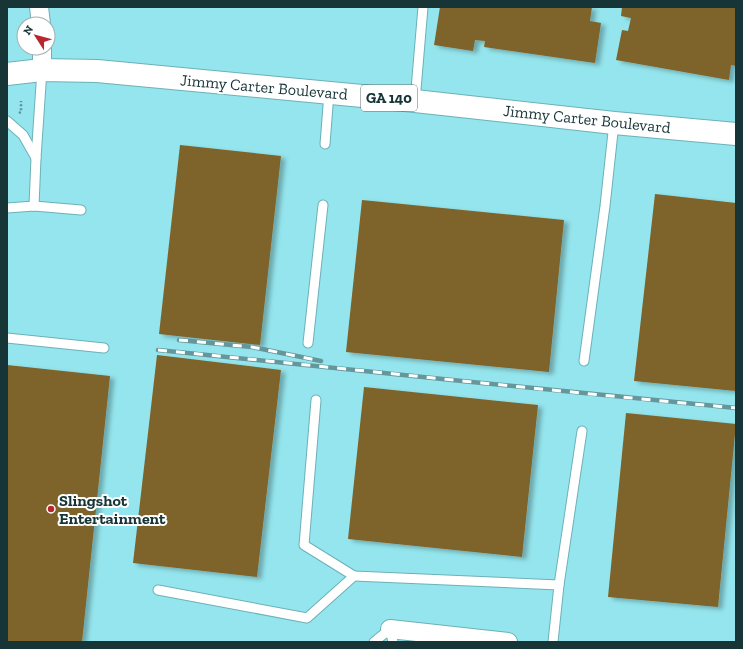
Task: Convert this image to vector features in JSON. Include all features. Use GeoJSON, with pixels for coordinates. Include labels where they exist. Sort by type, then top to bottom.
{"type":"FeatureCollection","features":[{"type":"Feature","properties":{"kind":"main road","name":"Jimmy Carter Boulevard"},"geometry":{"type":"LineString","coordinates":[[7,74],[42,70],[97,71],[414,101],[614,123],[736,134]]}},
{"type":"Feature","properties":{"kind":"street"},"geometry":{"type":"LineString","coordinates":[[42,56],[42,70]]}},
{"type":"Feature","properties":{"kind":"street"},"geometry":{"type":"LineString","coordinates":[[391,635],[508,642]]}},
{"type":"Feature","properties":{"kind":"lane"},"geometry":{"type":"LineString","coordinates":[[414,101],[423,7]]}},
{"type":"Feature","properties":{"kind":"lane"},"geometry":{"type":"LineString","coordinates":[[34,206],[42,70]]}},
{"type":"Feature","properties":{"kind":"lane"},"geometry":{"type":"LineString","coordinates":[[325,144],[329,93]]}},
{"type":"Feature","properties":{"kind":"lane"},"geometry":{"type":"LineString","coordinates":[[7,121],[23,135],[36,158]]}},
{"type":"Feature","properties":{"kind":"lane"},"geometry":{"type":"LineString","coordinates":[[584,361],[605,206],[614,123]]}},
{"type":"Feature","properties":{"kind":"lane"},"geometry":{"type":"LineString","coordinates":[[308,343],[323,205]]}},
{"type":"Feature","properties":{"kind":"lane"},"geometry":{"type":"LineString","coordinates":[[7,208],[34,206],[81,210]]}},
{"type":"Feature","properties":{"kind":"lane"},"geometry":{"type":"LineString","coordinates":[[7,338],[104,348]]}},
{"type":"Feature","properties":{"kind":"lane"},"geometry":{"type":"LineString","coordinates":[[316,400],[304,545],[354,576],[559,585]]}},
{"type":"Feature","properties":{"kind":"lane"},"geometry":{"type":"LineString","coordinates":[[553,642],[559,585],[582,431]]}},
{"type":"Feature","properties":{"kind":"lane"},"geometry":{"type":"LineString","coordinates":[[158,590],[307,618],[354,576]]}},
{"type":"Feature","properties":{"kind":"lane"},"geometry":{"type":"LineString","coordinates":[[374,642],[391,635]]}},
{"type":"Feature","properties":{"kind":"path"},"geometry":{"type":"LineString","coordinates":[[19,113],[21,112],[21,101]]}},
{"type":"Feature","properties":{"kind":"shaded area"},"geometry":{"type":"Polygon","coordinates":[[[7,7],[736,7],[736,642],[7,642],[7,7]]]}},
{"type":"Feature","properties":{"kind":"building"},"geometry":{"type":"Polygon","coordinates":[[[440,7],[592,7],[590,21],[601,23],[595,63],[484,47],[485,41],[475,40],[473,51],[434,45],[440,7]]]}},
{"type":"Feature","properties":{"kind":"building"},"geometry":{"type":"Polygon","coordinates":[[[622,7],[736,7],[736,66],[731,65],[729,80],[616,60],[622,30],[628,31],[631,18],[621,16],[622,7]]]}},
{"type":"Feature","properties":{"kind":"building"},"geometry":{"type":"Polygon","coordinates":[[[180,145],[281,156],[260,345],[159,334],[180,145]]]}},
{"type":"Feature","properties":{"kind":"building"},"geometry":{"type":"Polygon","coordinates":[[[655,194],[736,203],[736,391],[634,381],[655,194]]]}},
{"type":"Feature","properties":{"kind":"building"},"geometry":{"type":"Polygon","coordinates":[[[362,200],[564,220],[549,372],[346,352],[362,200]]]}},
{"type":"Feature","properties":{"kind":"building"},"geometry":{"type":"Polygon","coordinates":[[[157,355],[281,370],[257,577],[133,563],[157,355]]]}},
{"type":"Feature","properties":{"kind":"building","name":"Slingshot Entertainment"},"geometry":{"type":"Polygon","coordinates":[[[7,365],[110,376],[82,642],[7,642],[7,365]]]}},
{"type":"Feature","properties":{"kind":"building"},"geometry":{"type":"Polygon","coordinates":[[[364,387],[538,405],[522,557],[348,539],[364,387]]]}},
{"type":"Feature","properties":{"kind":"building"},"geometry":{"type":"Polygon","coordinates":[[[626,413],[736,424],[718,607],[608,597],[626,413]]]}},
{"type":"Feature","properties":{"kind":"railway"},"geometry":{"type":"LineString","coordinates":[[179,340],[252,347],[321,361]]}},
{"type":"Feature","properties":{"kind":"railway"},"geometry":{"type":"LineString","coordinates":[[158,350],[736,408]]}},
{"type":"Feature","properties":{"kind":"place","name":"Slingshot Entertainment"},"geometry":{"type":"Point","coordinates":[51,509]}}]}
